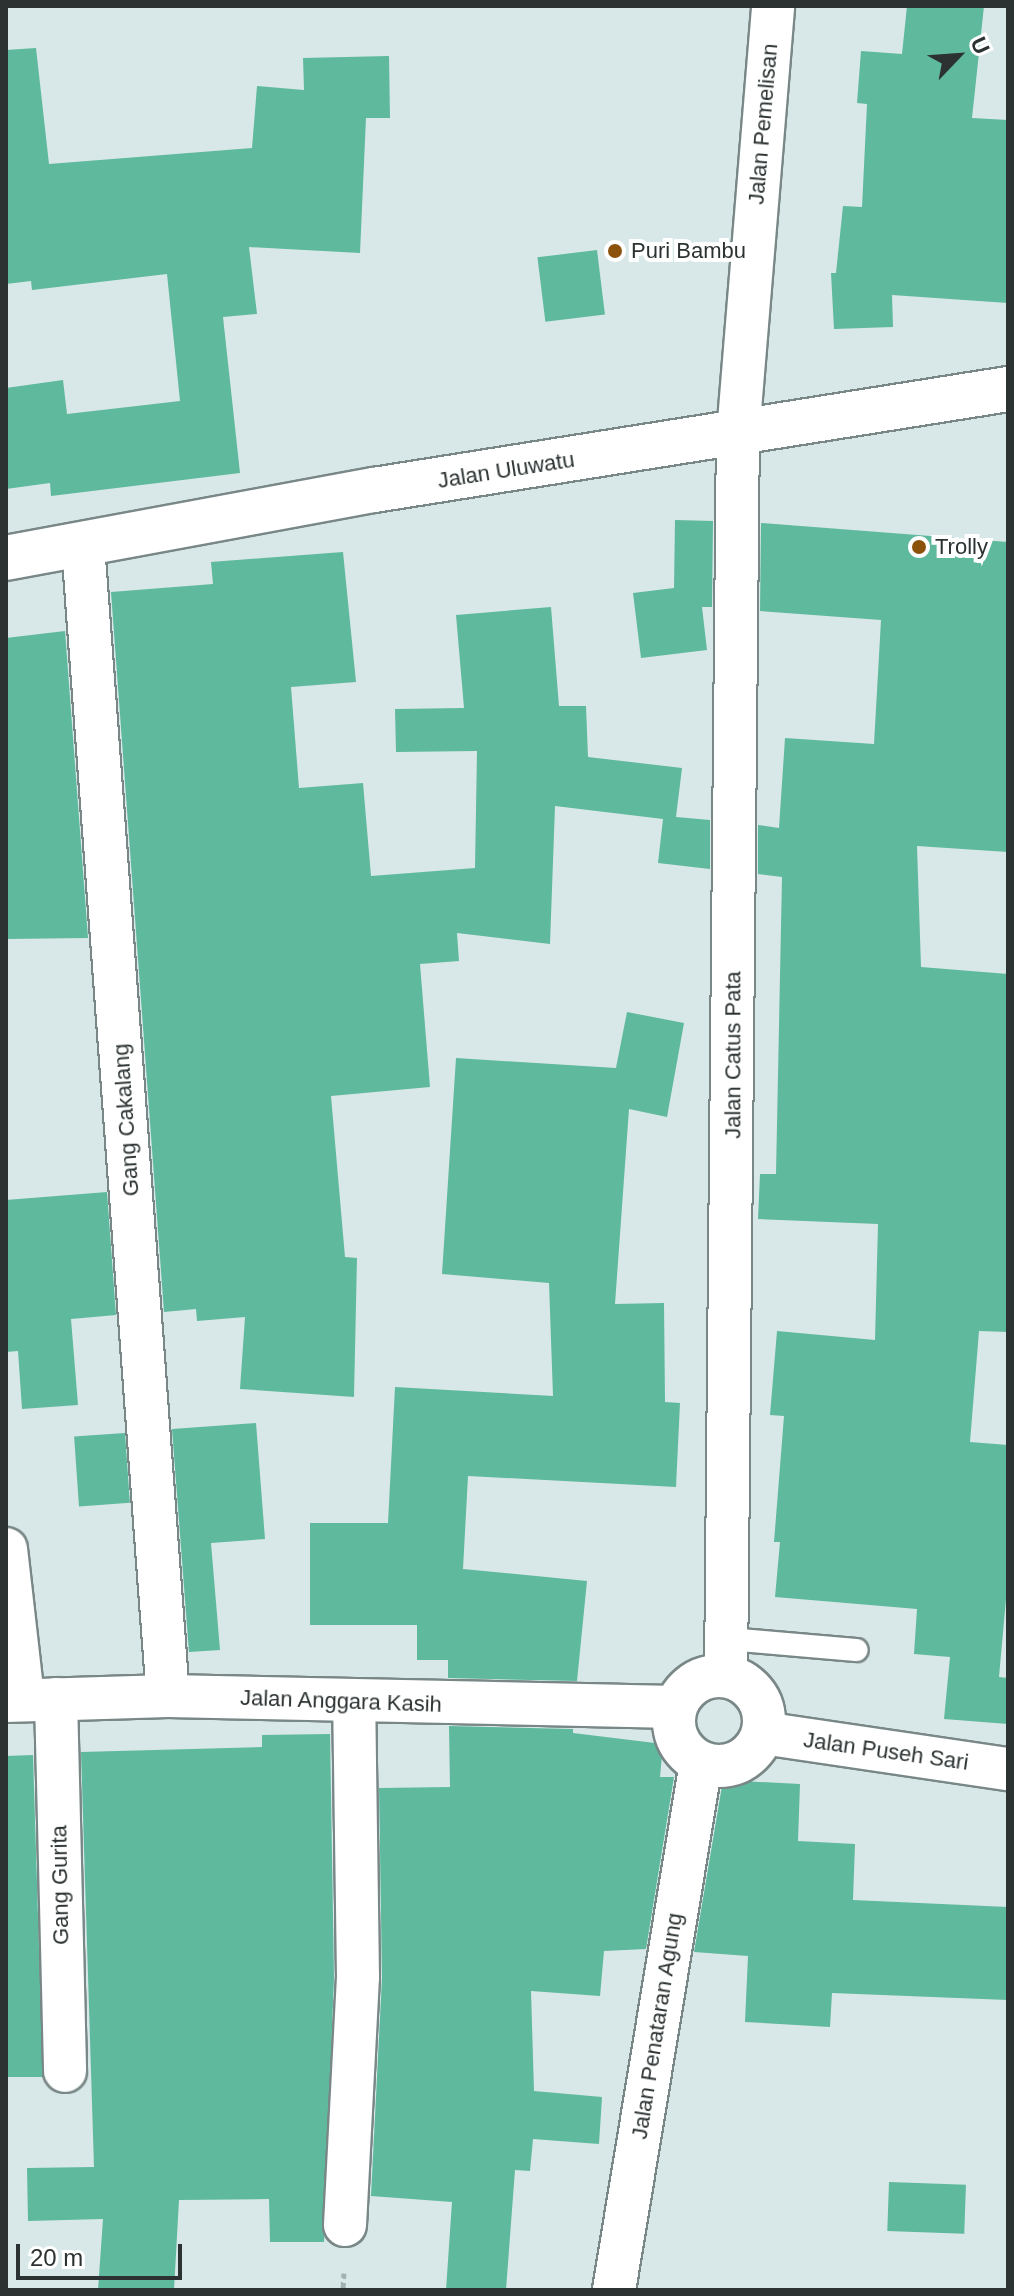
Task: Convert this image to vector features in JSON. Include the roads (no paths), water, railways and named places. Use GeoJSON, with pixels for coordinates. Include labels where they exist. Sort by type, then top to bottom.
{"type":"FeatureCollection","features":[{"type":"Feature","properties":{"kind":"street","name":"Jalan Pemelisan"},"geometry":{"type":"LineString","coordinates":[[738,434],[773,6]]}},
{"type":"Feature","properties":{"kind":"street","name":"Jalan Uluwatu"},"geometry":{"type":"LineString","coordinates":[[6,558],[374,490],[1008,389]]}},
{"type":"Feature","properties":{"kind":"street","name":"Jalan Catus Pata"},"geometry":{"type":"LineString","coordinates":[[727,1657],[738,434]]}},
{"type":"Feature","properties":{"kind":"street","name":"Gang Cakalang"},"geometry":{"type":"LineString","coordinates":[[83,545],[168,1696]]}},
{"type":"Feature","properties":{"kind":"street","name":"Gang Gurita"},"geometry":{"type":"LineString","coordinates":[[6,1549],[28,1700],[65,2071]]}},
{"type":"Feature","properties":{"kind":"street"},"geometry":{"type":"LineString","coordinates":[[727,1657],[758,1696],[765,1714],[763,1733],[750,1755],[726,1767],[701,1763],[683,1749],[674,1729],[675,1707],[695,1682],[727,1657]]}},
{"type":"Feature","properties":{"kind":"street","name":"Jalan Anggara Kasih"},"geometry":{"type":"LineString","coordinates":[[28,1700],[168,1696],[354,1703],[675,1707]]}},
{"type":"Feature","properties":{"kind":"street"},"geometry":{"type":"LineString","coordinates":[[345,2225],[358,1977],[354,1703]]}},
{"type":"Feature","properties":{"kind":"street","name":"Jalan Puseh Sari"},"geometry":{"type":"LineString","coordinates":[[763,1733],[1008,1769]]}},
{"type":"Feature","properties":{"kind":"street","name":"Jalan Penataran Agung"},"geometry":{"type":"LineString","coordinates":[[614,2290],[701,1763]]}},
{"type":"Feature","properties":{"kind":"lane"},"geometry":{"type":"LineString","coordinates":[[727,1657],[857,1650]]}},
{"type":"Feature","properties":{"kind":"place","name":"Puri Bambu"},"geometry":{"type":"Point","coordinates":[615,251]}},
{"type":"Feature","properties":{"kind":"place","name":"Trolly"},"geometry":{"type":"Point","coordinates":[919,547]}}]}
